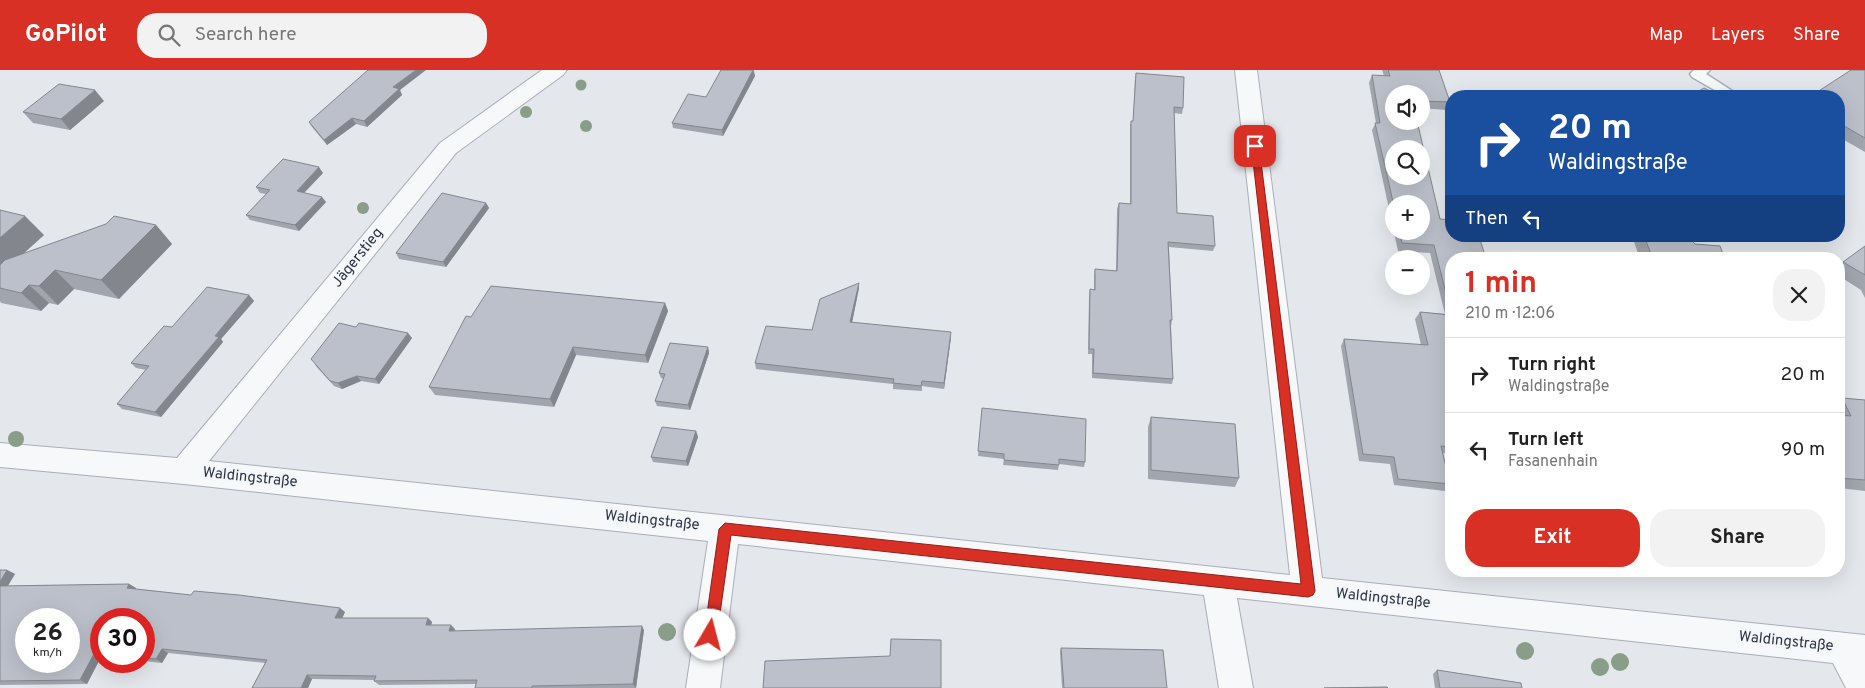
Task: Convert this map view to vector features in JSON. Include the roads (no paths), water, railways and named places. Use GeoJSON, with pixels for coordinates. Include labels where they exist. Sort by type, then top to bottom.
{"type":"FeatureCollection","features":[{"type":"Feature","properties":{"kind":"street","name":"Jägerstieg"},"geometry":{"type":"LineString","coordinates":[[184,471],[448,148],[556,70]]}},
{"type":"Feature","properties":{"kind":"street"},"geometry":{"type":"LineString","coordinates":[[1246,70],[1308,591]]}},
{"type":"Feature","properties":{"kind":"street","name":"Waldingstraße"},"geometry":{"type":"LineString","coordinates":[[0,455],[184,471],[1853,650],[1864,688]]}},
{"type":"Feature","properties":{"kind":"street"},"geometry":{"type":"LineString","coordinates":[[703,688],[725,529]]}},
{"type":"Feature","properties":{"kind":"street"},"geometry":{"type":"LineString","coordinates":[[1218,581],[1236,688]]}},
{"type":"Feature","properties":{"kind":"lane"},"geometry":{"type":"LineString","coordinates":[[1704,70],[1696,74],[1724,90]]}}]}
